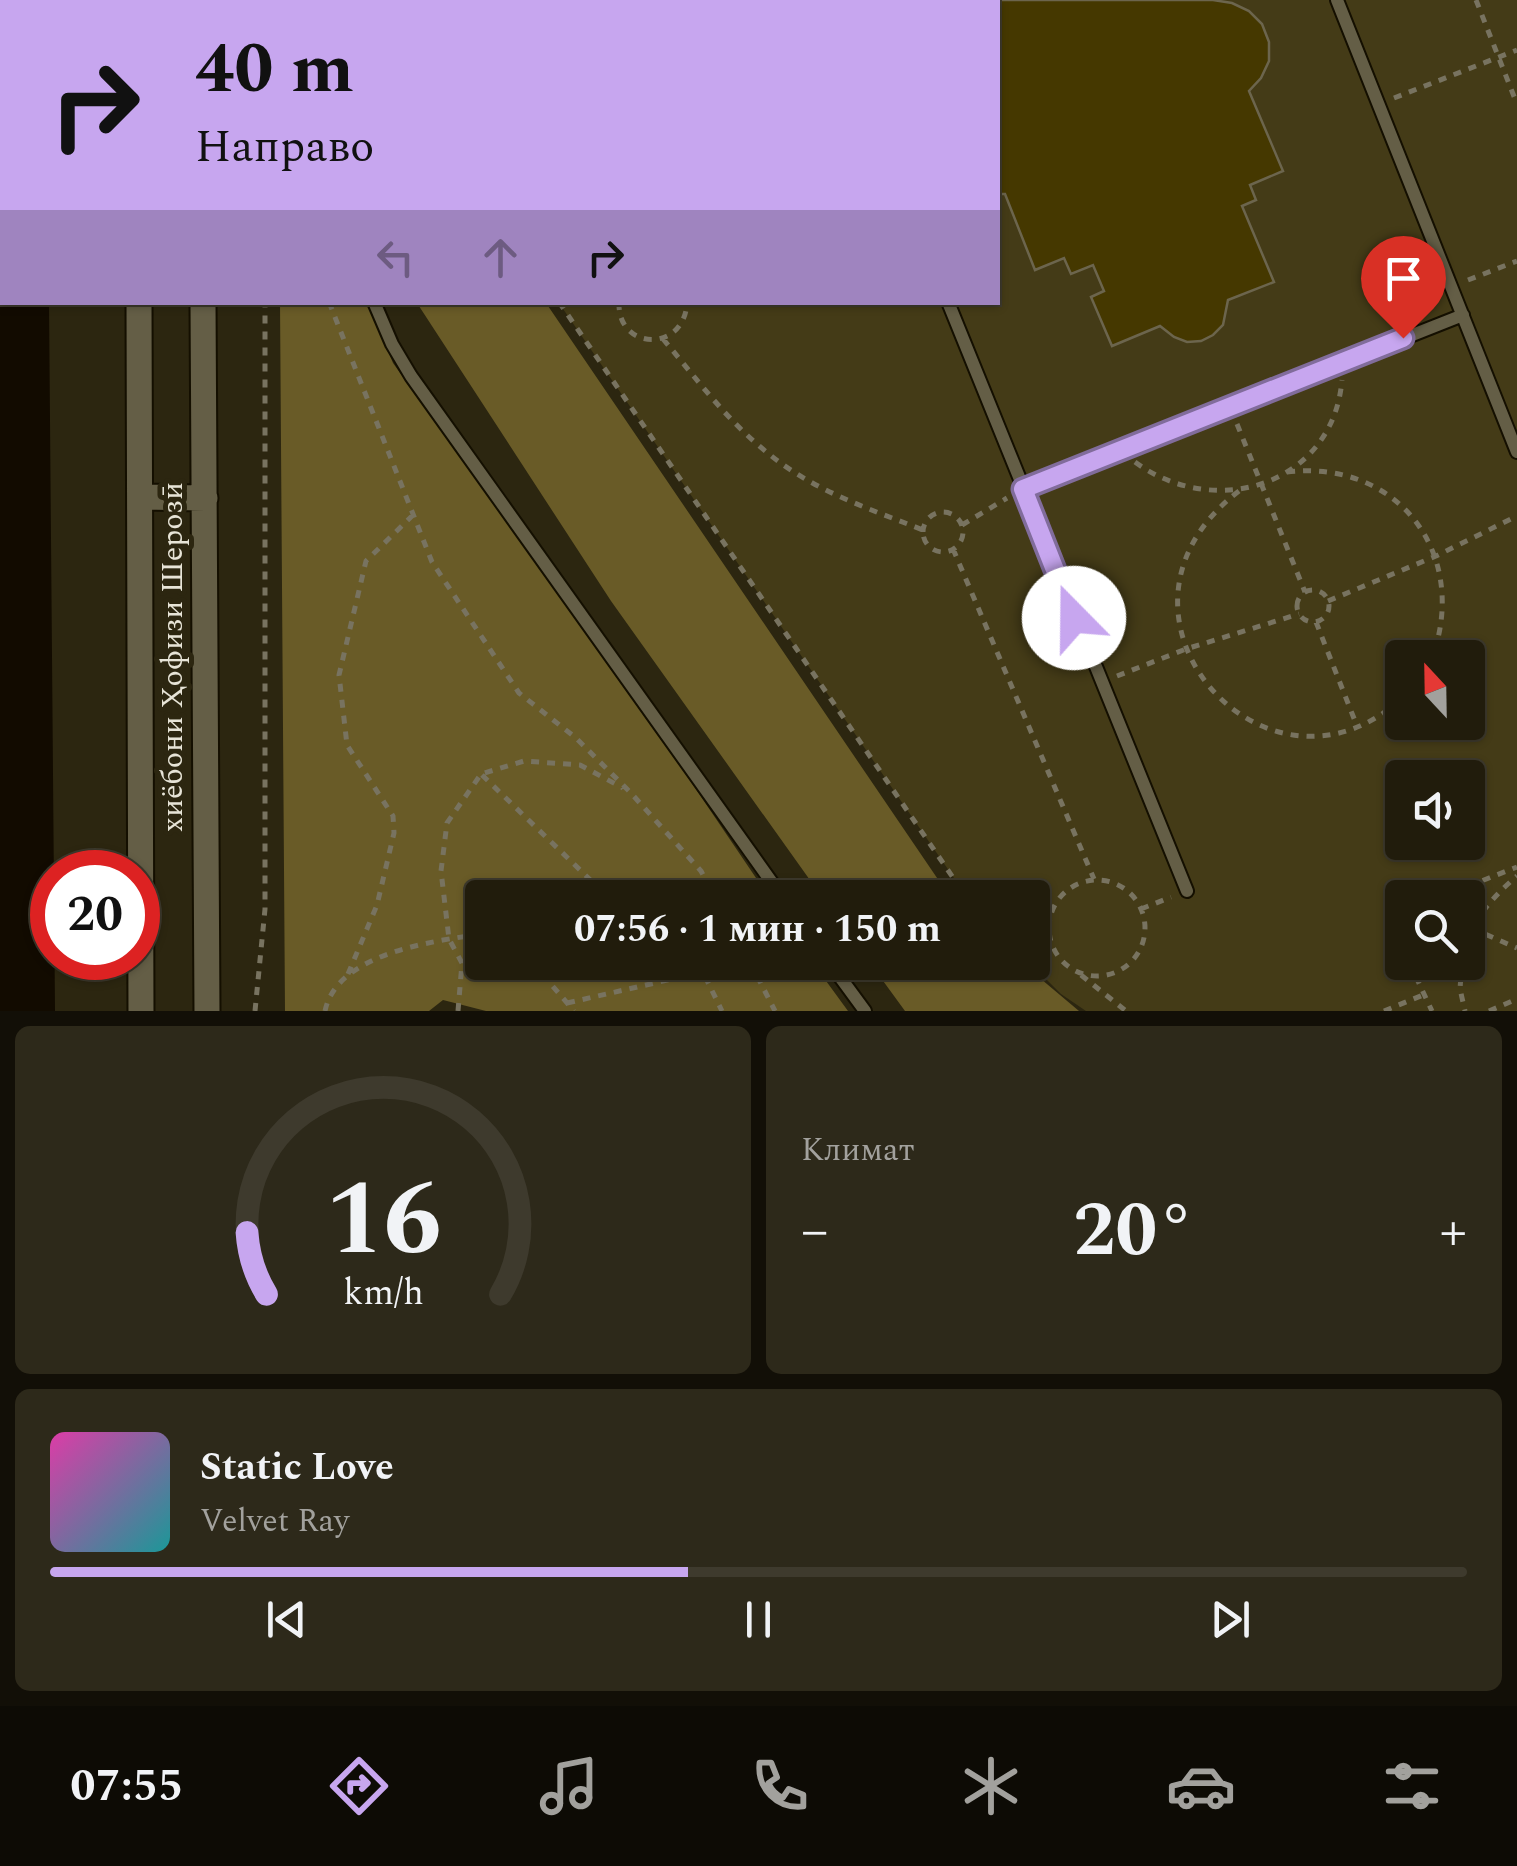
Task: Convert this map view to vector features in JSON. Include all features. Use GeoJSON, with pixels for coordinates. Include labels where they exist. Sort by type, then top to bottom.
{"type":"FeatureCollection","features":[{"type":"Feature","properties":{"kind":"main road","name":"хиёбони Ҳофизи Шерозӣ"},"geometry":{"type":"LineString","coordinates":[[139,305],[141,1011]]}},
{"type":"Feature","properties":{"kind":"main road","name":"хиёбони Ҳофизи Шерозӣ"},"geometry":{"type":"LineString","coordinates":[[203,305],[206,1011]]}},
{"type":"Feature","properties":{"kind":"main road"},"geometry":{"type":"LineString","coordinates":[[140,498],[205,498]]}},
{"type":"Feature","properties":{"kind":"lane"},"geometry":{"type":"LineString","coordinates":[[1337,0],[1517,452]]}},
{"type":"Feature","properties":{"kind":"lane"},"geometry":{"type":"LineString","coordinates":[[375,305],[411,376],[770,880]]}},
{"type":"Feature","properties":{"kind":"lane"},"geometry":{"type":"LineString","coordinates":[[949,305],[1187,891]]}},
{"type":"Feature","properties":{"kind":"lane"},"geometry":{"type":"LineString","coordinates":[[1023,489],[1462,315]]}},
{"type":"Feature","properties":{"kind":"lane"},"geometry":{"type":"LineString","coordinates":[[842,980],[865,1011]]}},
{"type":"Feature","properties":{"kind":"path"},"geometry":{"type":"LineString","coordinates":[[1476,0],[1517,104]]}},
{"type":"Feature","properties":{"kind":"path"},"geometry":{"type":"LineString","coordinates":[[1378,104],[1517,50]]}},
{"type":"Feature","properties":{"kind":"path"},"geometry":{"type":"LineString","coordinates":[[1451,286],[1517,261]]}},
{"type":"Feature","properties":{"kind":"path"},"geometry":{"type":"LineString","coordinates":[[256,1011],[265,909],[265,305]]}},
{"type":"Feature","properties":{"kind":"path"},"geometry":{"type":"LineString","coordinates":[[330,305],[432,562],[519,694],[576,738],[630,792],[706,880]]}},
{"type":"Feature","properties":{"kind":"path"},"geometry":{"type":"LineString","coordinates":[[561,305],[955,880]]}},
{"type":"Feature","properties":{"kind":"path"},"geometry":{"type":"LineString","coordinates":[[619,305],[624,326],[648,340],[675,332],[684,320],[686,305]]}},
{"type":"Feature","properties":{"kind":"path"},"geometry":{"type":"LineString","coordinates":[[663,338],[738,427],[770,456],[832,494],[923,530]]}},
{"type":"Feature","properties":{"kind":"path"},"geometry":{"type":"LineString","coordinates":[[1119,450],[1164,481],[1188,489],[1240,490],[1263,484],[1314,448],[1331,422],[1341,393],[1344,362]]}},
{"type":"Feature","properties":{"kind":"path"},"geometry":{"type":"LineString","coordinates":[[1230,408],[1305,592]]}},
{"type":"Feature","properties":{"kind":"path"},"geometry":{"type":"LineString","coordinates":[[1284,472],[1331,471],[1376,486],[1412,516],[1436,556],[1441,576],[1443,618],[1437,640]]}},
{"type":"Feature","properties":{"kind":"path"},"geometry":{"type":"LineString","coordinates":[[962,525],[1023,489]]}},
{"type":"Feature","properties":{"kind":"path"},"geometry":{"type":"LineString","coordinates":[[1240,490],[1205,522],[1183,564],[1178,611],[1186,649],[1211,690],[1241,716],[1298,735],[1328,734],[1357,727],[1385,711]]}},
{"type":"Feature","properties":{"kind":"path"},"geometry":{"type":"LineString","coordinates":[[937,513],[951,514],[962,525],[962,538],[953,549],[939,552],[924,537],[926,522],[937,513]]}},
{"type":"Feature","properties":{"kind":"path"},"geometry":{"type":"LineString","coordinates":[[325,1011],[348,974],[377,905],[394,833],[393,816],[348,745],[339,675],[351,611],[366,561],[413,515]]}},
{"type":"Feature","properties":{"kind":"path"},"geometry":{"type":"LineString","coordinates":[[1328,601],[1436,556],[1517,516]]}},
{"type":"Feature","properties":{"kind":"path"},"geometry":{"type":"LineString","coordinates":[[953,549],[1094,880]]}},
{"type":"Feature","properties":{"kind":"path"},"geometry":{"type":"LineString","coordinates":[[1318,591],[1328,601],[1327,613],[1316,622],[1306,621],[1299,614],[1297,601],[1305,592],[1318,591]]}},
{"type":"Feature","properties":{"kind":"path"},"geometry":{"type":"LineString","coordinates":[[1100,683],[1186,649],[1299,614]]}},
{"type":"Feature","properties":{"kind":"path"},"geometry":{"type":"LineString","coordinates":[[1316,622],[1357,727]]}},
{"type":"Feature","properties":{"kind":"path"},"geometry":{"type":"LineString","coordinates":[[458,1011],[462,963],[449,938],[440,871],[447,822],[481,774],[524,762],[580,765],[630,792]]}},
{"type":"Feature","properties":{"kind":"path"},"geometry":{"type":"LineString","coordinates":[[481,774],[590,880]]}},
{"type":"Feature","properties":{"kind":"path"},"geometry":{"type":"LineString","coordinates":[[1484,880],[1517,867]]}},
{"type":"Feature","properties":{"kind":"path"},"geometry":{"type":"LineString","coordinates":[[1485,911],[1517,876]]}},
{"type":"Feature","properties":{"kind":"path"},"geometry":{"type":"LineString","coordinates":[[1050,919],[1062,895],[1076,884],[1094,880],[1121,886],[1141,909],[1145,926],[1142,944],[1132,960],[1117,972],[1098,976],[1079,973]]}},
{"type":"Feature","properties":{"kind":"path"},"geometry":{"type":"LineString","coordinates":[[1141,909],[1187,891]]}},
{"type":"Feature","properties":{"kind":"path"},"geometry":{"type":"LineString","coordinates":[[1485,934],[1517,948]]}},
{"type":"Feature","properties":{"kind":"path"},"geometry":{"type":"LineString","coordinates":[[348,974],[388,953],[465,936]]}},
{"type":"Feature","properties":{"kind":"path"},"geometry":{"type":"LineString","coordinates":[[1050,938],[1063,962],[1126,1011]]}},
{"type":"Feature","properties":{"kind":"path"},"geometry":{"type":"LineString","coordinates":[[548,980],[574,1011]]}},
{"type":"Feature","properties":{"kind":"path"},"geometry":{"type":"LineString","coordinates":[[568,1003],[668,980]]}},
{"type":"Feature","properties":{"kind":"path"},"geometry":{"type":"LineString","coordinates":[[707,980],[722,1011]]}},
{"type":"Feature","properties":{"kind":"path"},"geometry":{"type":"LineString","coordinates":[[759,980],[776,1011]]}},
{"type":"Feature","properties":{"kind":"path"},"geometry":{"type":"LineString","coordinates":[[1417,980],[1432,1011]]}},
{"type":"Feature","properties":{"kind":"path"},"geometry":{"type":"LineString","coordinates":[[1461,980],[1465,1011]]}},
{"type":"Feature","properties":{"kind":"path"},"geometry":{"type":"LineString","coordinates":[[1384,1011],[1423,994]]}},
{"type":"Feature","properties":{"kind":"path"},"geometry":{"type":"LineString","coordinates":[[1489,1011],[1517,1000]]}},
{"type":"Feature","properties":{"kind":"shaded area"},"geometry":{"type":"Polygon","coordinates":[[[1000,0],[1517,0],[1517,1011],[1086,1011],[1047,980],[1050,880],[955,880],[560,305],[1000,305],[1000,0]]]}},
{"type":"Feature","properties":{"kind":"shaded area"},"geometry":{"type":"Polygon","coordinates":[[[0,305],[49,305],[54,850],[30,850],[30,980],[55,980],[55,1011],[0,1011],[0,305]]]}},
{"type":"Feature","properties":{"kind":"shaded area"},"geometry":{"type":"Polygon","coordinates":[[[280,305],[369,305],[393,363],[757,880],[465,880],[465,980],[825,980],[848,1011],[486,1011],[443,1000],[429,1011],[285,1011],[280,305]]]}},
{"type":"Feature","properties":{"kind":"shaded area"},"geometry":{"type":"Polygon","coordinates":[[[418,305],[547,305],[938,880],[810,880],[611,601],[418,305]]]}},
{"type":"Feature","properties":{"kind":"shaded area"},"geometry":{"type":"Polygon","coordinates":[[[882,980],[1042,980],[1079,1011],[905,1011],[882,980]]]}},
{"type":"Feature","properties":{"kind":"building"},"geometry":{"type":"Polygon","coordinates":[[[1000,0],[1213,0],[1249,11],[1262,24],[1269,42],[1269,61],[1249,91],[1283,171],[1250,185],[1256,200],[1242,206],[1274,282],[1228,300],[1223,325],[1213,335],[1187,342],[1160,326],[1112,346],[1091,297],[1104,291],[1093,265],[1071,274],[1064,258],[1035,270],[1005,194],[1000,194],[1000,0]]]}},
{"type":"Feature","properties":{"kind":"route"},"geometry":{"type":"LineString","coordinates":[[1074,618],[1023,489],[1403,338]]}}]}
